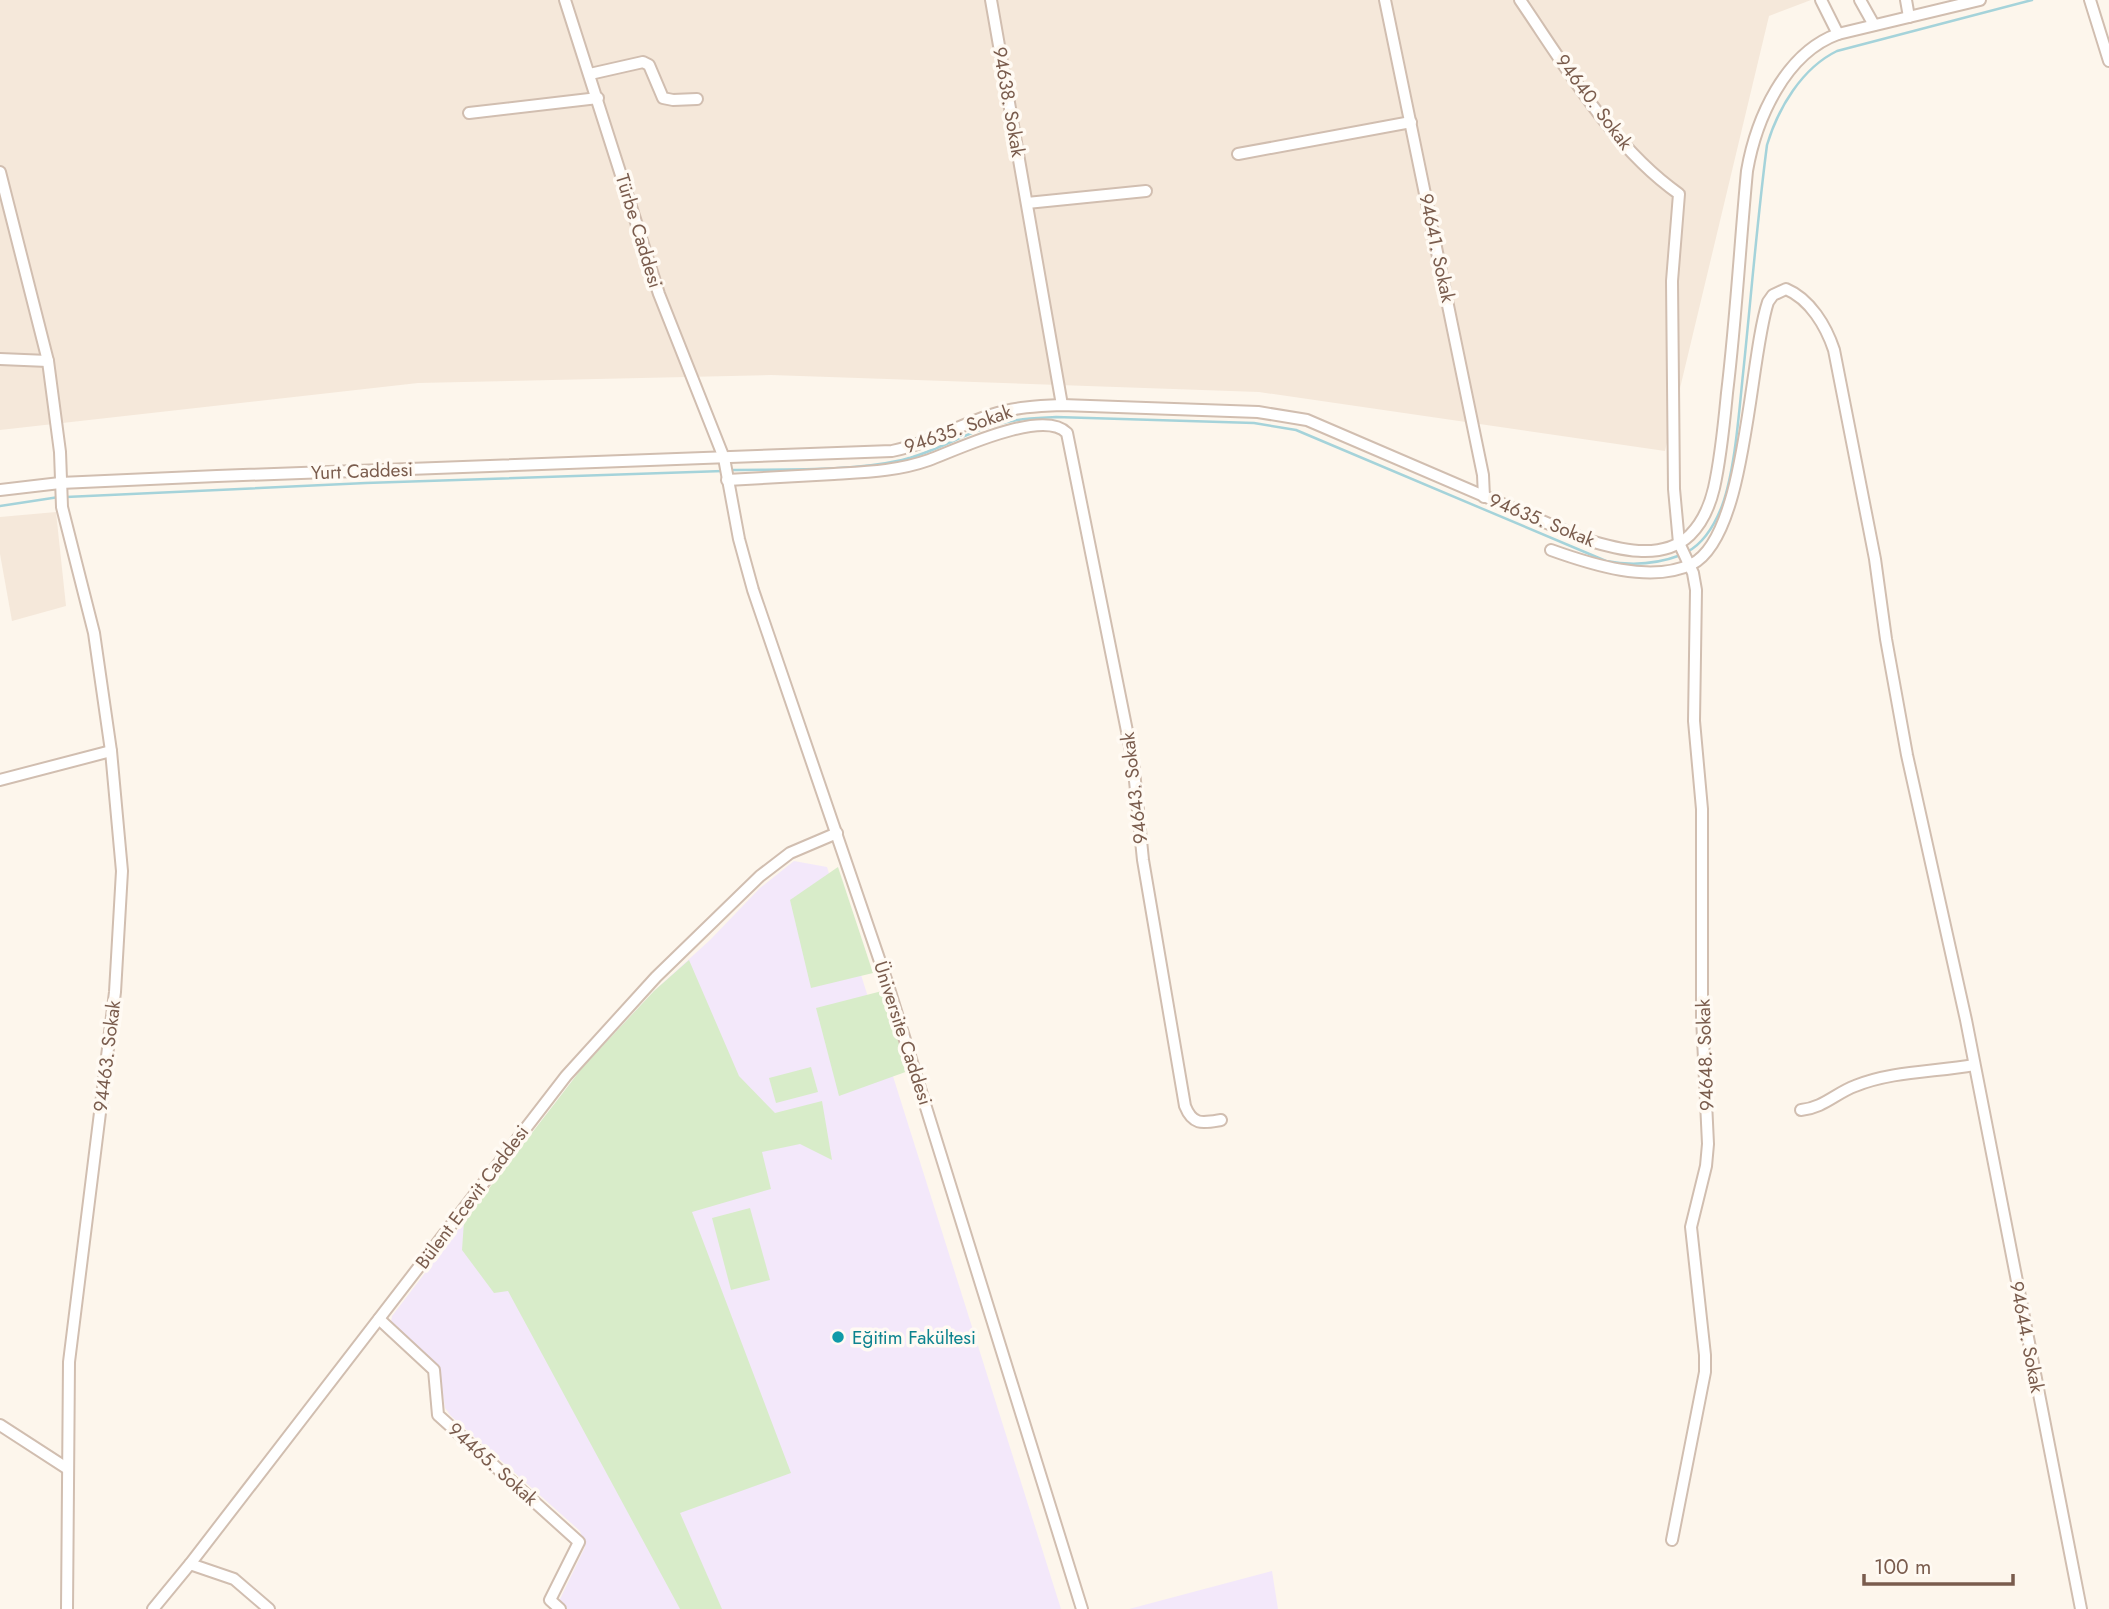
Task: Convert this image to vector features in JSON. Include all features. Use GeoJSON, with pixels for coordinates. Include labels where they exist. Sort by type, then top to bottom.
{"type":"FeatureCollection","features":[{"type":"Feature","properties":{"kind":"street","name":"Türbe Caddesi"},"geometry":{"type":"LineString","coordinates":[[565,0],[654,281],[724,457]]}},
{"type":"Feature","properties":{"kind":"street","name":"94638. Sokak"},"geometry":{"type":"LineString","coordinates":[[992,0],[1062,405]]}},
{"type":"Feature","properties":{"kind":"street","name":"94641. Sokak"},"geometry":{"type":"LineString","coordinates":[[1385,0],[1483,475],[1484,497]]}},
{"type":"Feature","properties":{"kind":"street","name":"94640. Sokak"},"geometry":{"type":"LineString","coordinates":[[1520,0],[1623,142],[1659,180],[1679,194],[1672,281],[1674,489],[1679,543]]}},
{"type":"Feature","properties":{"kind":"street"},"geometry":{"type":"LineString","coordinates":[[1821,0],[1838,34]]}},
{"type":"Feature","properties":{"kind":"street"},"geometry":{"type":"LineString","coordinates":[[1860,0],[1874,25]]}},
{"type":"Feature","properties":{"kind":"street"},"geometry":{"type":"LineString","coordinates":[[1906,0],[1909,17]]}},
{"type":"Feature","properties":{"kind":"street"},"geometry":{"type":"LineString","coordinates":[[1679,543],[1702,519],[1714,488],[1731,358],[1747,171],[1754,136],[1765,109],[1800,58],[1820,41],[1838,34],[1980,0]]}},
{"type":"Feature","properties":{"kind":"street"},"geometry":{"type":"LineString","coordinates":[[2090,0],[2109,61]]}},
{"type":"Feature","properties":{"kind":"street"},"geometry":{"type":"LineString","coordinates":[[590,74],[643,62],[649,65],[663,98],[697,99]]}},
{"type":"Feature","properties":{"kind":"street"},"geometry":{"type":"LineString","coordinates":[[469,113],[598,98]]}},
{"type":"Feature","properties":{"kind":"street"},"geometry":{"type":"LineString","coordinates":[[1238,154],[1411,122]]}},
{"type":"Feature","properties":{"kind":"street","name":"94463. Sokak"},"geometry":{"type":"LineString","coordinates":[[0,172],[48,361],[60,452],[62,507],[94,633],[111,751],[122,859],[121,923],[115,992],[69,1362],[67,1609]]}},
{"type":"Feature","properties":{"kind":"street"},"geometry":{"type":"LineString","coordinates":[[1027,203],[1146,191]]}},
{"type":"Feature","properties":{"kind":"street","name":"94644. Sokak"},"geometry":{"type":"LineString","coordinates":[[1690,565],[1706,554],[1723,523],[1741,451],[1765,312],[1773,295],[1786,289],[1800,296],[1809,306],[1829,335],[1834,350],[1875,559],[1907,755],[1974,1065],[2081,1609]]}},
{"type":"Feature","properties":{"kind":"street"},"geometry":{"type":"LineString","coordinates":[[0,359],[48,361]]}},
{"type":"Feature","properties":{"kind":"street","name":"94635. Sokak"},"geometry":{"type":"LineString","coordinates":[[724,457],[892,452],[920,444],[992,414],[1030,407],[1062,405],[1258,412],[1291,416],[1334,432],[1584,539],[1628,551],[1651,550],[1679,543]]}},
{"type":"Feature","properties":{"kind":"street","name":"94635. Sokak"},"geometry":{"type":"LineString","coordinates":[[727,480],[902,468],[1002,432],[1037,426],[1064,429]]}},
{"type":"Feature","properties":{"kind":"street","name":"94643. Sokak"},"geometry":{"type":"LineString","coordinates":[[1064,429],[1071,448],[1133,761],[1143,860],[1185,1106],[1191,1118],[1196,1121],[1221,1120]]}},
{"type":"Feature","properties":{"kind":"street","name":"Üniversite Caddesi"},"geometry":{"type":"LineString","coordinates":[[724,457],[739,539],[753,590],[891,995],[1082,1609]]}},
{"type":"Feature","properties":{"kind":"street","name":"Yurt Caddesi"},"geometry":{"type":"LineString","coordinates":[[0,490],[60,483],[724,457]]}},
{"type":"Feature","properties":{"kind":"street","name":"94648. Sokak"},"geometry":{"type":"LineString","coordinates":[[1672,1539],[1701,1395],[1705,1355],[1691,1227],[1706,1166],[1708,1144],[1702,1017],[1702,809],[1694,721],[1697,601],[1695,580],[1679,543]]}},
{"type":"Feature","properties":{"kind":"street"},"geometry":{"type":"LineString","coordinates":[[1551,550],[1614,570],[1657,571],[1690,565]]}},
{"type":"Feature","properties":{"kind":"street"},"geometry":{"type":"LineString","coordinates":[[0,780],[111,751]]}},
{"type":"Feature","properties":{"kind":"street","name":"Bülent Ecevit Caddesi"},"geometry":{"type":"LineString","coordinates":[[153,1609],[542,1104],[617,1018],[760,876],[790,853],[837,833]]}},
{"type":"Feature","properties":{"kind":"street"},"geometry":{"type":"LineString","coordinates":[[1801,1110],[1823,1104],[1854,1086],[1882,1078],[1974,1065]]}},
{"type":"Feature","properties":{"kind":"street","name":"94465. Sokak"},"geometry":{"type":"LineString","coordinates":[[379,1319],[434,1370],[438,1415],[579,1542],[550,1600],[560,1609]]}},
{"type":"Feature","properties":{"kind":"street"},"geometry":{"type":"LineString","coordinates":[[0,1425],[68,1469]]}},
{"type":"Feature","properties":{"kind":"street"},"geometry":{"type":"LineString","coordinates":[[190,1564],[234,1579],[269,1609]]}},
{"type":"Feature","properties":{"kind":"shaded area"},"geometry":{"type":"Polygon","coordinates":[[[0,0],[1811,0],[1769,16],[1665,451],[1259,392],[771,375],[418,383],[0,430],[0,0]]]}},
{"type":"Feature","properties":{"kind":"shaded area"},"geometry":{"type":"Polygon","coordinates":[[[56,512],[66,606],[12,621],[0,554],[0,517],[56,512]]]}},
{"type":"Feature","properties":{"kind":"shaded area"},"geometry":{"type":"Polygon","coordinates":[[[794,861],[827,867],[1061,1609],[567,1609],[559,1601],[585,1547],[580,1531],[451,1416],[445,1408],[439,1369],[391,1322],[392,1316],[582,1068],[654,991],[710,940],[760,888],[794,861]]]}},
{"type":"Feature","properties":{"kind":"shaded area"},"geometry":{"type":"Polygon","coordinates":[[[1272,1571],[1278,1609],[1129,1609],[1272,1571]]]}},
{"type":"Feature","properties":{"kind":"green space"},"geometry":{"type":"Polygon","coordinates":[[[838,867],[873,973],[811,988],[790,900],[838,867]]]}},
{"type":"Feature","properties":{"kind":"green space"},"geometry":{"type":"Polygon","coordinates":[[[689,960],[739,1076],[775,1113],[822,1101],[832,1160],[800,1144],[762,1152],[771,1189],[692,1212],[791,1473],[680,1513],[722,1609],[680,1609],[508,1291],[494,1293],[462,1250],[464,1221],[582,1068],[654,991],[689,960]]]}},
{"type":"Feature","properties":{"kind":"green space"},"geometry":{"type":"Polygon","coordinates":[[[882,991],[911,1070],[839,1096],[816,1008],[882,991]]]}},
{"type":"Feature","properties":{"kind":"green space"},"geometry":{"type":"Polygon","coordinates":[[[811,1067],[818,1092],[776,1103],[769,1078],[811,1067]]]}},
{"type":"Feature","properties":{"kind":"green space"},"geometry":{"type":"Polygon","coordinates":[[[750,1208],[770,1280],[731,1290],[712,1218],[750,1208]]]}},
{"type":"Feature","properties":{"kind":"waterway"},"geometry":{"type":"LineString","coordinates":[[1687,552],[1699,544],[1712,526],[1722,506],[1730,476],[1767,145],[1793,90],[1824,58],[1837,51],[2032,0]]}},
{"type":"Feature","properties":{"kind":"waterway"},"geometry":{"type":"LineString","coordinates":[[730,470],[816,469],[881,464],[915,456],[989,427],[1029,418],[1254,423],[1296,430],[1606,561],[1644,563],[1681,555]]}},
{"type":"Feature","properties":{"kind":"waterway"},"geometry":{"type":"LineString","coordinates":[[66,497],[366,483],[723,471]]}},
{"type":"Feature","properties":{"kind":"waterway"},"geometry":{"type":"LineString","coordinates":[[0,506],[59,497]]}},
{"type":"Feature","properties":{"kind":"place","name":"Eğitim Fakültesi"},"geometry":{"type":"Point","coordinates":[838,1337]}}]}
